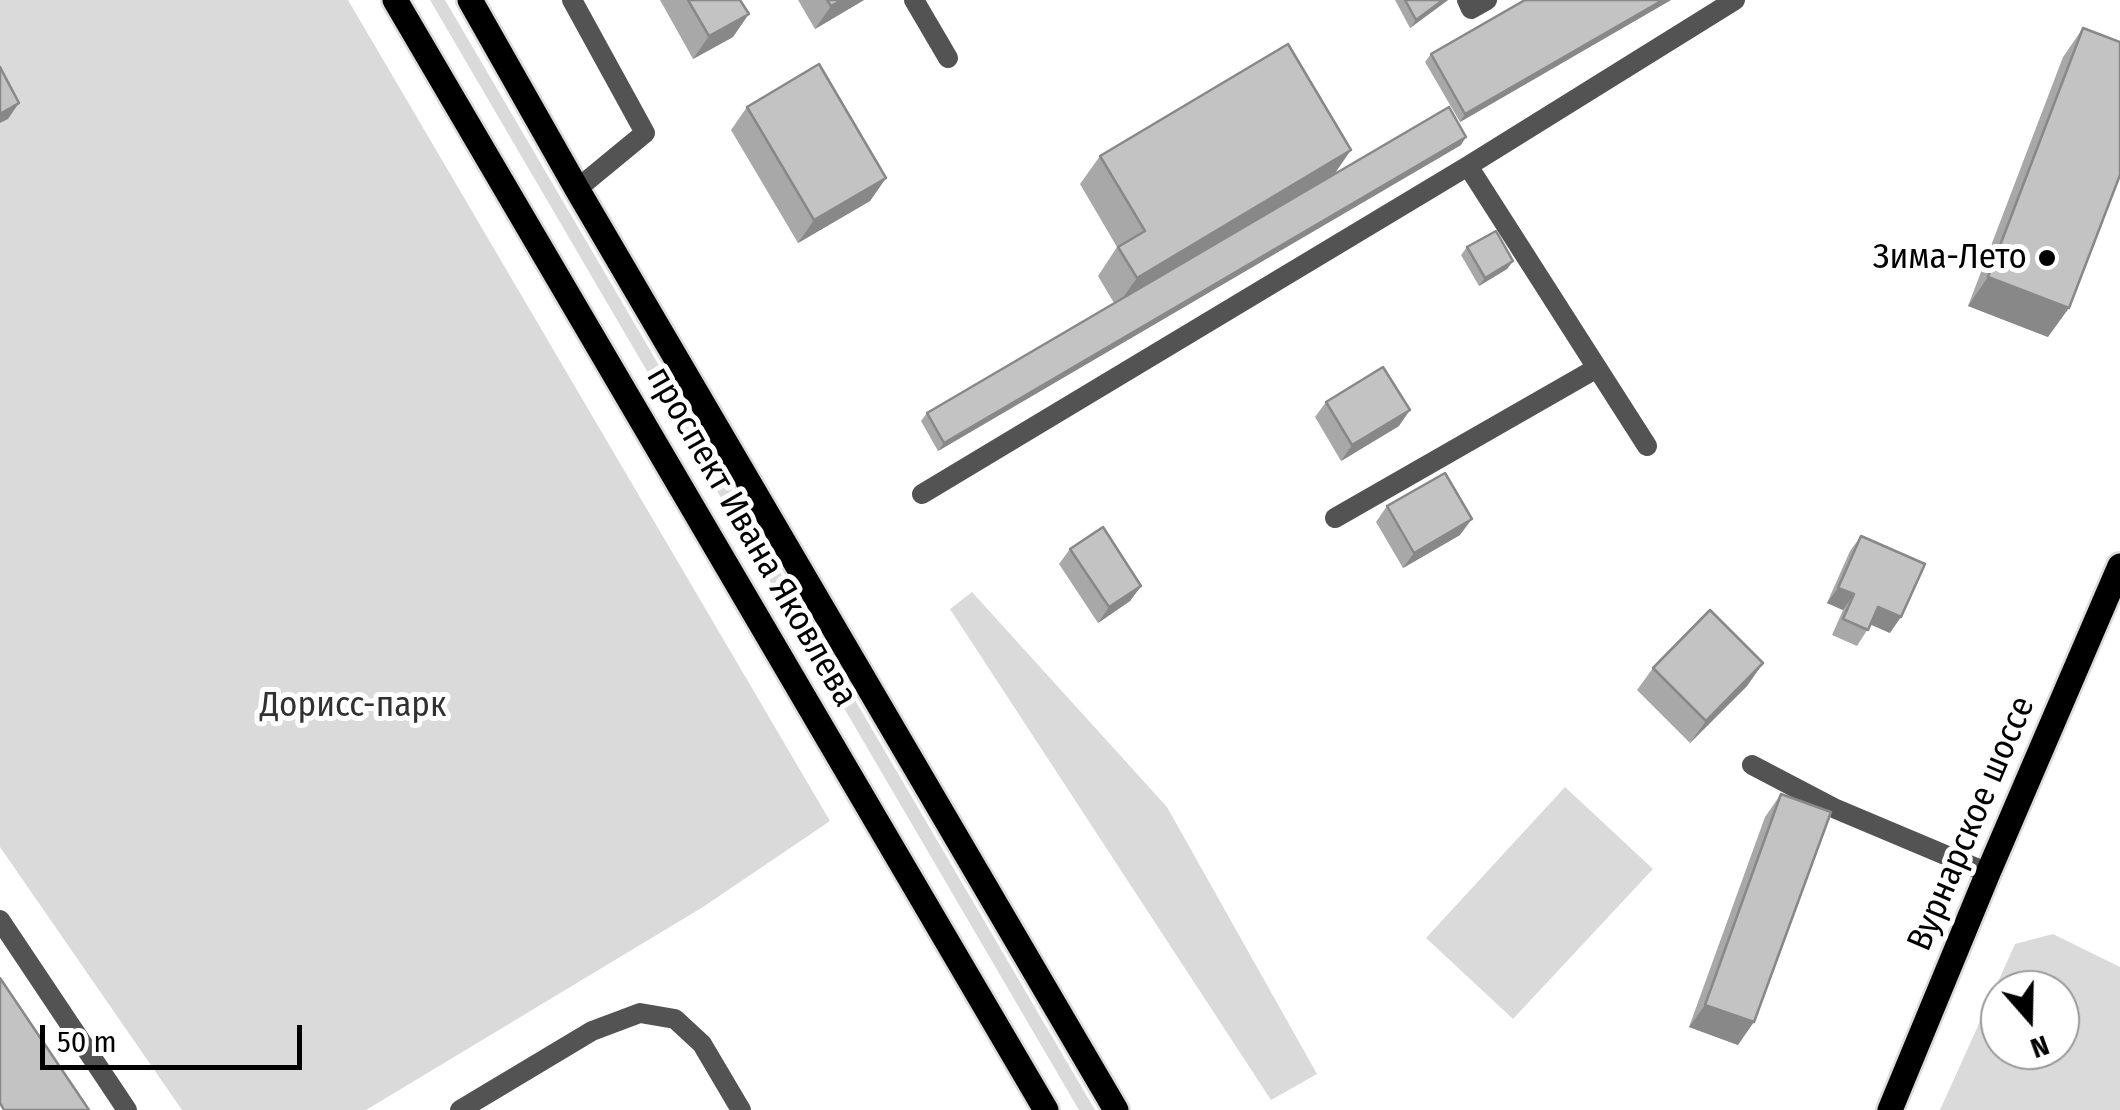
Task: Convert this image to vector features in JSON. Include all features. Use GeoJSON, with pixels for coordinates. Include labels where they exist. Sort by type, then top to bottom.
{"type":"FeatureCollection","features":[{"type":"Feature","properties":{"kind":"main road","name":"проспект Ивана Яковлева"},"geometry":{"type":"LineString","coordinates":[[395,0],[1046,1110]]}},
{"type":"Feature","properties":{"kind":"main road","name":"проспект Ивана Яковлева"},"geometry":{"type":"LineString","coordinates":[[470,0],[1116,1110]]}},
{"type":"Feature","properties":{"kind":"main road","name":"Вурнарское шоссе"},"geometry":{"type":"LineString","coordinates":[[1890,1110],[2120,566]]}},
{"type":"Feature","properties":{"kind":"street"},"geometry":{"type":"LineString","coordinates":[[572,0],[645,133],[577,189]]}},
{"type":"Feature","properties":{"kind":"street"},"geometry":{"type":"LineString","coordinates":[[914,0],[948,58]]}},
{"type":"Feature","properties":{"kind":"street"},"geometry":{"type":"LineString","coordinates":[[1467,0],[1471,9],[1486,0]]}},
{"type":"Feature","properties":{"kind":"street"},"geometry":{"type":"LineString","coordinates":[[922,494],[1736,0]]}},
{"type":"Feature","properties":{"kind":"street"},"geometry":{"type":"LineString","coordinates":[[1468,166],[1647,446]]}},
{"type":"Feature","properties":{"kind":"street"},"geometry":{"type":"LineString","coordinates":[[1335,518],[1597,368]]}},
{"type":"Feature","properties":{"kind":"street"},"geometry":{"type":"LineString","coordinates":[[1752,765],[1836,808],[1988,873]]}},
{"type":"Feature","properties":{"kind":"street"},"geometry":{"type":"LineString","coordinates":[[0,920],[127,1110]]}},
{"type":"Feature","properties":{"kind":"street"},"geometry":{"type":"LineString","coordinates":[[460,1110],[592,1031],[640,1013],[675,1019],[702,1044],[741,1110]]}},
{"type":"Feature","properties":{"kind":"green space","name":"Дорисс-парк"},"geometry":{"type":"Polygon","coordinates":[[[0,0],[348,0],[830,821],[703,907],[366,1110],[182,1110],[0,847],[0,0]]]}},
{"type":"Feature","properties":{"kind":"green space"},"geometry":{"type":"Polygon","coordinates":[[[430,0],[445,0],[1095,1110],[1079,1110],[430,0]]]}},
{"type":"Feature","properties":{"kind":"green space"},"geometry":{"type":"Polygon","coordinates":[[[972,592],[1167,807],[1317,1074],[1271,1100],[950,609],[972,592]]]}},
{"type":"Feature","properties":{"kind":"green space"},"geometry":{"type":"Polygon","coordinates":[[[1565,787],[1653,869],[1513,1019],[1426,938],[1565,787]]]}},
{"type":"Feature","properties":{"kind":"green space"},"geometry":{"type":"Polygon","coordinates":[[[2053,934],[2120,967],[2120,1110],[1940,1110],[1980,1021],[1980,1070],[2080,1070],[2080,970],[2003,970],[2015,944],[2053,934]]]}},
{"type":"Feature","properties":{"kind":"building"},"geometry":{"type":"Polygon","coordinates":[[[688,0],[740,0],[749,14],[709,36],[688,0]]]}},
{"type":"Feature","properties":{"kind":"building"},"geometry":{"type":"Polygon","coordinates":[[[1405,0],[1443,0],[1416,20],[1405,0]]]}},
{"type":"Feature","properties":{"kind":"building"},"geometry":{"type":"Polygon","coordinates":[[[1525,0],[1663,0],[1465,114],[1431,54],[1525,0]]]}},
{"type":"Feature","properties":{"kind":"building"},"geometry":{"type":"Polygon","coordinates":[[[2083,28],[2120,42],[2120,175],[2069,308],[1988,277],[2083,28]]]}},
{"type":"Feature","properties":{"kind":"building"},"geometry":{"type":"Polygon","coordinates":[[[1288,44],[1351,150],[1137,278],[1118,247],[1145,231],[1100,156],[1288,44]]]}},
{"type":"Feature","properties":{"kind":"building"},"geometry":{"type":"Polygon","coordinates":[[[819,64],[886,178],[814,220],[747,107],[819,64]]]}},
{"type":"Feature","properties":{"kind":"building"},"geometry":{"type":"Polygon","coordinates":[[[0,67],[19,103],[0,114],[0,67]]]}},
{"type":"Feature","properties":{"kind":"building"},"geometry":{"type":"Polygon","coordinates":[[[1449,107],[1466,137],[944,443],[927,413],[1449,107]]]}},
{"type":"Feature","properties":{"kind":"building"},"geometry":{"type":"Polygon","coordinates":[[[1496,231],[1513,261],[1485,278],[1467,247],[1496,231]]]}},
{"type":"Feature","properties":{"kind":"building"},"geometry":{"type":"Polygon","coordinates":[[[1383,367],[1410,410],[1352,445],[1326,402],[1383,367]]]}},
{"type":"Feature","properties":{"kind":"building"},"geometry":{"type":"Polygon","coordinates":[[[1445,473],[1472,519],[1414,553],[1387,506],[1445,473]]]}},
{"type":"Feature","properties":{"kind":"building"},"geometry":{"type":"Polygon","coordinates":[[[1103,527],[1141,586],[1109,607],[1070,549],[1103,527]]]}},
{"type":"Feature","properties":{"kind":"building"},"geometry":{"type":"Polygon","coordinates":[[[1861,536],[1925,564],[1901,617],[1878,607],[1868,630],[1843,619],[1854,594],[1838,588],[1861,536]]]}},
{"type":"Feature","properties":{"kind":"building"},"geometry":{"type":"Polygon","coordinates":[[[1710,610],[1763,663],[1706,721],[1653,668],[1710,610]]]}},
{"type":"Feature","properties":{"kind":"building"},"geometry":{"type":"Polygon","coordinates":[[[1781,794],[1831,812],[1754,1022],[1705,1005],[1781,794]]]}},
{"type":"Feature","properties":{"kind":"building"},"geometry":{"type":"Polygon","coordinates":[[[0,978],[89,1110],[4,1110],[0,1103],[0,978]]]}},
{"type":"Feature","properties":{"kind":"place","name":"Зима-Лето"},"geometry":{"type":"Point","coordinates":[2047,258]}}]}
